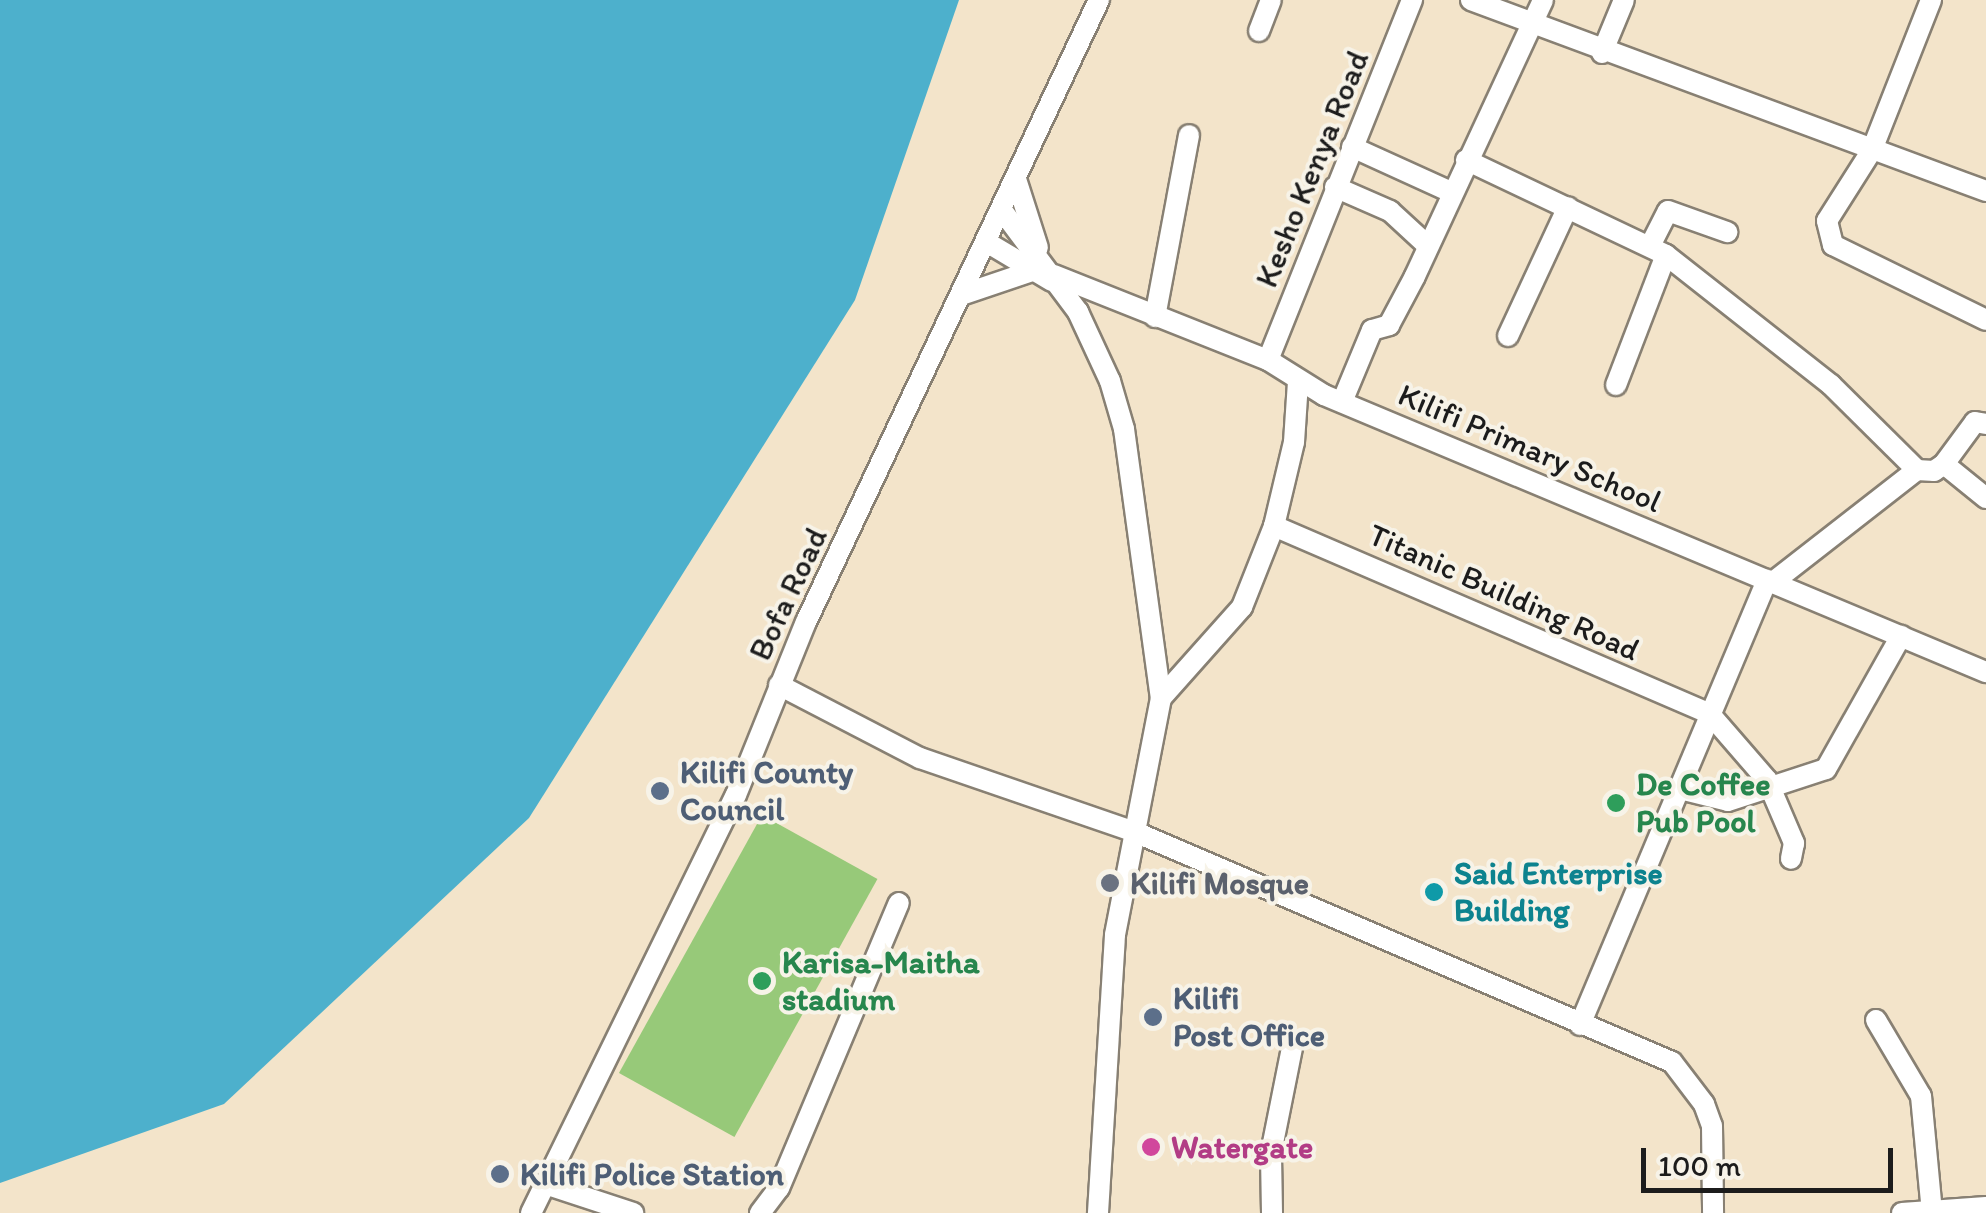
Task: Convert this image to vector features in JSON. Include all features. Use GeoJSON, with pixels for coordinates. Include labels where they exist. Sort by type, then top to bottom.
{"type":"FeatureCollection","features":[{"type":"Feature","properties":{"kind":"street","name":"Bofa Road"},"geometry":{"type":"LineString","coordinates":[[531,1213],[736,795],[779,685],[1004,212],[1099,0]]}},
{"type":"Feature","properties":{"kind":"street"},"geometry":{"type":"LineString","coordinates":[[1259,31],[1271,0]]}},
{"type":"Feature","properties":{"kind":"street","name":"Kesho Kenya Road"},"geometry":{"type":"LineString","coordinates":[[1268,360],[1412,0]]}},
{"type":"Feature","properties":{"kind":"street"},"geometry":{"type":"LineString","coordinates":[[1471,0],[1602,53],[1986,191]]}},
{"type":"Feature","properties":{"kind":"street"},"geometry":{"type":"LineString","coordinates":[[1342,402],[1372,330],[1389,326],[1543,0]]}},
{"type":"Feature","properties":{"kind":"street"},"geometry":{"type":"LineString","coordinates":[[1602,53],[1624,0]]}},
{"type":"Feature","properties":{"kind":"street"},"geometry":{"type":"LineString","coordinates":[[1930,0],[1872,150],[1827,220],[1834,245],[1986,320]]}},
{"type":"Feature","properties":{"kind":"street"},"geometry":{"type":"LineString","coordinates":[[1155,317],[1189,135]]}},
{"type":"Feature","properties":{"kind":"street"},"geometry":{"type":"LineString","coordinates":[[1352,148],[1451,192]]}},
{"type":"Feature","properties":{"kind":"street"},"geometry":{"type":"LineString","coordinates":[[1466,160],[1658,250],[1831,385],[1917,470]]}},
{"type":"Feature","properties":{"kind":"street"},"geometry":{"type":"LineString","coordinates":[[1016,179],[1048,272]]}},
{"type":"Feature","properties":{"kind":"street"},"geometry":{"type":"LineString","coordinates":[[1335,187],[1390,211],[1426,245]]}},
{"type":"Feature","properties":{"kind":"street"},"geometry":{"type":"LineString","coordinates":[[1508,336],[1568,207]]}},
{"type":"Feature","properties":{"kind":"street"},"geometry":{"type":"LineString","coordinates":[[1616,385],[1668,211],[1727,232]]}},
{"type":"Feature","properties":{"kind":"street"},"geometry":{"type":"LineString","coordinates":[[1004,212],[1048,272],[1110,381],[1124,429],[1161,698],[1115,935],[1098,1213]]}},
{"type":"Feature","properties":{"kind":"street","name":"Kilifi Primary School"},"geometry":{"type":"LineString","coordinates":[[988,244],[1155,317],[1268,360],[1342,402],[1986,672]]}},
{"type":"Feature","properties":{"kind":"street"},"geometry":{"type":"LineString","coordinates":[[964,294],[1048,272]]}},
{"type":"Feature","properties":{"kind":"street"},"geometry":{"type":"LineString","coordinates":[[1161,698],[1233,624],[1274,526],[1294,442],[1298,380]]}},
{"type":"Feature","properties":{"kind":"street"},"geometry":{"type":"LineString","coordinates":[[1580,1025],[1709,713],[1770,581],[1917,470],[1944,464],[1975,422],[1986,424]]}},
{"type":"Feature","properties":{"kind":"street"},"geometry":{"type":"LineString","coordinates":[[1944,464],[1986,498]]}},
{"type":"Feature","properties":{"kind":"street","name":"Titanic Building Road"},"geometry":{"type":"LineString","coordinates":[[1274,526],[1709,713]]}},
{"type":"Feature","properties":{"kind":"street"},"geometry":{"type":"LineString","coordinates":[[1680,789],[1728,801],[1772,791],[1832,762],[1901,636]]}},
{"type":"Feature","properties":{"kind":"street"},"geometry":{"type":"LineString","coordinates":[[779,685],[920,758],[1134,832],[1672,1062],[1688,1079],[1712,1126],[1713,1213]]}},
{"type":"Feature","properties":{"kind":"street"},"geometry":{"type":"LineString","coordinates":[[1709,713],[1772,791],[1794,843],[1791,859]]}},
{"type":"Feature","properties":{"kind":"street"},"geometry":{"type":"LineString","coordinates":[[760,1213],[778,1188],[899,903]]}},
{"type":"Feature","properties":{"kind":"street"},"geometry":{"type":"LineString","coordinates":[[1876,1020],[1921,1096],[1929,1135],[1931,1212]]}},
{"type":"Feature","properties":{"kind":"street"},"geometry":{"type":"LineString","coordinates":[[1272,1213],[1271,1153],[1293,1043]]}},
{"type":"Feature","properties":{"kind":"street"},"geometry":{"type":"LineString","coordinates":[[545,1184],[634,1213]]}},
{"type":"Feature","properties":{"kind":"street"},"geometry":{"type":"LineString","coordinates":[[1902,1213],[1986,1207]]}},
{"type":"Feature","properties":{"kind":"green space","name":"Karisa-Maitha stadium"},"geometry":{"type":"Polygon","coordinates":[[[762,815],[877,879],[734,1137],[619,1073],[762,815]]]}},
{"type":"Feature","properties":{"kind":"water"},"geometry":{"type":"Polygon","coordinates":[[[0,0],[959,0],[855,300],[529,818],[224,1104],[0,1183],[0,0]]]}},
{"type":"Feature","properties":{"kind":"place","name":"Kilifi County Council"},"geometry":{"type":"Point","coordinates":[660,791]}},
{"type":"Feature","properties":{"kind":"place","name":"De Coffee Pub Pool"},"geometry":{"type":"Point","coordinates":[1616,803]}},
{"type":"Feature","properties":{"kind":"place","name":"Kilifi Mosque"},"geometry":{"type":"Point","coordinates":[1110,883]}},
{"type":"Feature","properties":{"kind":"place","name":"Said Enterprise Building"},"geometry":{"type":"Point","coordinates":[1434,892]}},
{"type":"Feature","properties":{"kind":"place","name":"Karisa-Maitha stadium"},"geometry":{"type":"Point","coordinates":[762,981]}},
{"type":"Feature","properties":{"kind":"place","name":"Kilifi Post Office"},"geometry":{"type":"Point","coordinates":[1153,1017]}},
{"type":"Feature","properties":{"kind":"place","name":"Watergate"},"geometry":{"type":"Point","coordinates":[1151,1147]}},
{"type":"Feature","properties":{"kind":"place","name":"Kilifi Police Station"},"geometry":{"type":"Point","coordinates":[500,1174]}}]}
